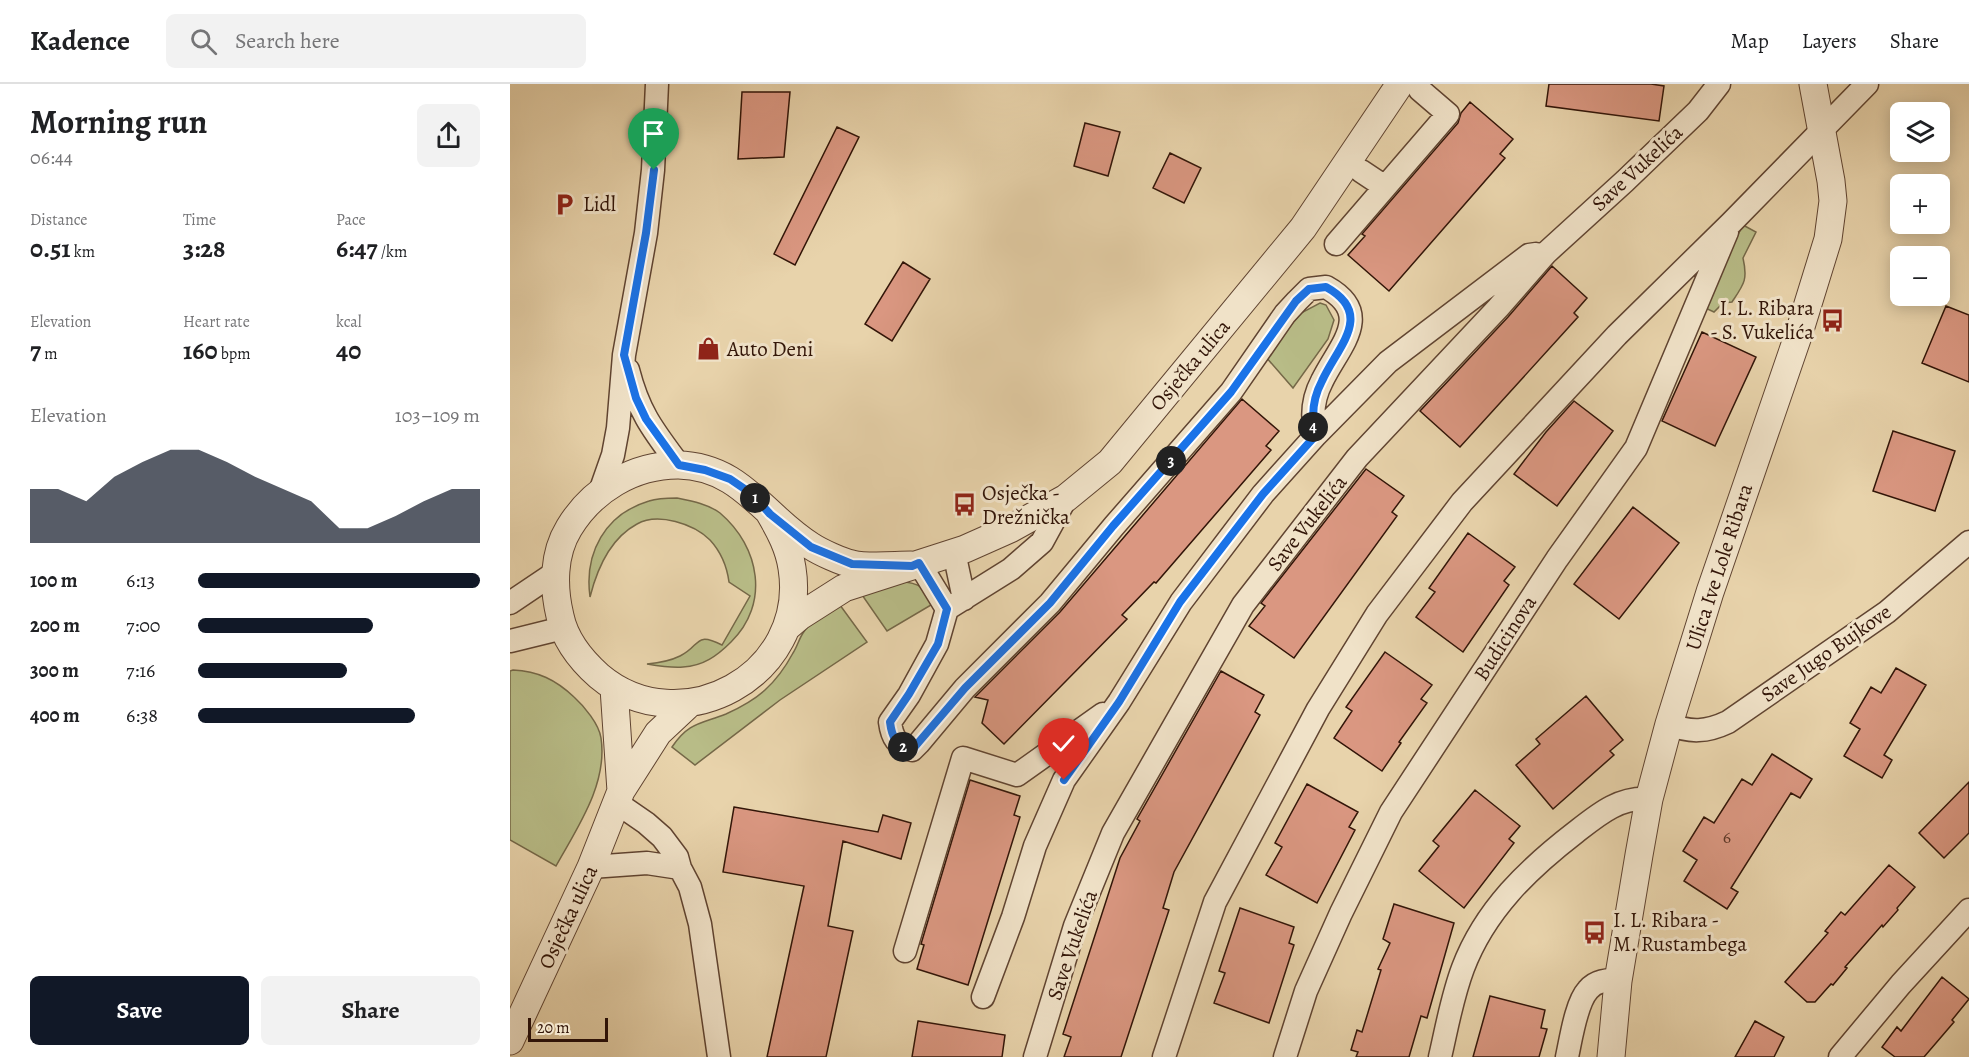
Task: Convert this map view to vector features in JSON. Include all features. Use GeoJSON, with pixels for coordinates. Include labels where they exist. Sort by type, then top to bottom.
{"type":"FeatureCollection","features":[{"type":"Feature","properties":{"kind":"street"},"geometry":{"type":"LineString","coordinates":[[600,492],[613,455],[618,428],[624,355],[646,233],[654,170],[657,84]]}},
{"type":"Feature","properties":{"kind":"street","name":"Save Vukelića"},"geometry":{"type":"LineString","coordinates":[[1035,1057],[1076,926],[1113,833],[1243,606],[1357,458],[1498,308],[1546,253],[1626,181],[1690,118],[1719,84]]}},
{"type":"Feature","properties":{"kind":"street","name":"Ulica Ive Lole Ribara"},"geometry":{"type":"LineString","coordinates":[[1611,1057],[1618,981],[1649,799],[1669,724],[1710,592],[1799,333],[1828,239],[1833,201],[1813,84]]}},
{"type":"Feature","properties":{"kind":"street"},"geometry":{"type":"LineString","coordinates":[[1164,1057],[1215,902],[1318,709],[1377,614],[1462,502],[1617,334],[1731,223],[1867,84]]}},
{"type":"Feature","properties":{"kind":"street"},"geometry":{"type":"LineString","coordinates":[[1336,244],[1448,114],[1410,87]]}},
{"type":"Feature","properties":{"kind":"street","name":"Osječka ulica"},"geometry":{"type":"LineString","coordinates":[[786,628],[800,616],[844,588],[954,552],[1010,529],[1066,498],[1110,462],[1304,228],[1410,87]]}},
{"type":"Feature","properties":{"kind":"street"},"geometry":{"type":"LineString","coordinates":[[1361,171],[1385,187]]}},
{"type":"Feature","properties":{"kind":"street","name":"Budicinova"},"geometry":{"type":"LineString","coordinates":[[1285,1057],[1306,991],[1341,913],[1392,812],[1557,559],[1636,448],[1731,223]]}},
{"type":"Feature","properties":{"kind":"street"},"geometry":{"type":"LineString","coordinates":[[983,997],[1013,917],[1035,846],[1064,780],[1119,702],[1180,602],[1263,494],[1316,435],[1388,362],[1529,255],[1546,253]]}},
{"type":"Feature","properties":{"kind":"street"},"geometry":{"type":"LineString","coordinates":[[954,552],[956,604],[938,644],[890,722],[894,740],[902,747],[912,750],[965,688],[1050,603],[1113,526],[1231,392],[1296,301],[1309,289],[1326,287],[1345,300],[1351,315],[1351,325],[1339,353],[1322,381],[1314,405],[1312,422],[1316,435]]}},
{"type":"Feature","properties":{"kind":"street"},"geometry":{"type":"LineString","coordinates":[[624,355],[636,398],[646,419],[679,465]]}},
{"type":"Feature","properties":{"kind":"street","name":"Osječka ulica"},"geometry":{"type":"LineString","coordinates":[[770,514],[784,540],[792,569],[792,599],[786,628],[770,656],[748,679],[720,696],[689,704],[663,704],[638,699],[614,688],[583,662],[563,628],[555,595],[557,562],[568,530],[587,502],[614,482],[645,469],[679,465],[705,470],[730,479],[752,494],[770,514],[811,547],[852,564],[915,564]]}},
{"type":"Feature","properties":{"kind":"street"},"geometry":{"type":"LineString","coordinates":[[956,604],[1011,569],[1042,542],[1066,498]]}},
{"type":"Feature","properties":{"kind":"street","name":"Save Jugo Bujkove"},"geometry":{"type":"LineString","coordinates":[[1669,724],[1682,730],[1697,731],[1712,730],[1728,722],[1887,612],[1969,542]]}},
{"type":"Feature","properties":{"kind":"street"},"geometry":{"type":"LineString","coordinates":[[915,564],[956,604]]}},
{"type":"Feature","properties":{"kind":"street"},"geometry":{"type":"LineString","coordinates":[[510,603],[556,572]]}},
{"type":"Feature","properties":{"kind":"street"},"geometry":{"type":"LineString","coordinates":[[510,641],[563,628]]}},
{"type":"Feature","properties":{"kind":"street","name":"Osječka ulica"},"geometry":{"type":"LineString","coordinates":[[614,688],[619,797]]}},
{"type":"Feature","properties":{"kind":"street"},"geometry":{"type":"LineString","coordinates":[[905,951],[963,758],[1017,775],[1119,702]]}},
{"type":"Feature","properties":{"kind":"street","name":"Osječka ulica"},"geometry":{"type":"LineString","coordinates":[[510,1041],[591,867],[619,797],[658,733],[689,704]]}},
{"type":"Feature","properties":{"kind":"street"},"geometry":{"type":"LineString","coordinates":[[619,797],[662,837],[677,857],[690,887],[700,924],[720,1057]]}},
{"type":"Feature","properties":{"kind":"street"},"geometry":{"type":"LineString","coordinates":[[1440,1057],[1463,968],[1482,928],[1508,892],[1556,848],[1606,810],[1626,800],[1649,799]]}},
{"type":"Feature","properties":{"kind":"street"},"geometry":{"type":"LineString","coordinates":[[591,867],[647,863],[680,868]]}},
{"type":"Feature","properties":{"kind":"street"},"geometry":{"type":"LineString","coordinates":[[1840,1057],[1901,984],[1969,910]]}},
{"type":"Feature","properties":{"kind":"street"},"geometry":{"type":"LineString","coordinates":[[1567,1057],[1576,1015],[1588,989],[1607,979],[1618,981]]}},
{"type":"Feature","properties":{"kind":"green space"},"geometry":{"type":"Polygon","coordinates":[[[1743,225],[1756,232],[1743,258],[1744,282],[1732,302],[1723,303],[1714,312],[1701,306],[1743,225]]]}},
{"type":"Feature","properties":{"kind":"green space"},"geometry":{"type":"Polygon","coordinates":[[[1320,303],[1326,305],[1334,320],[1328,339],[1293,388],[1265,356],[1301,313],[1320,303]]]}},
{"type":"Feature","properties":{"kind":"green space"},"geometry":{"type":"Polygon","coordinates":[[[677,498],[710,507],[734,527],[751,559],[755,576],[755,593],[751,611],[743,627],[726,647],[703,662],[674,667],[647,664],[676,658],[702,640],[707,639],[722,645],[750,596],[729,582],[723,560],[710,540],[695,529],[675,522],[655,519],[637,524],[620,537],[606,555],[590,597],[589,581],[594,551],[609,525],[620,515],[649,501],[677,498]]]}},
{"type":"Feature","properties":{"kind":"green space"},"geometry":{"type":"Polygon","coordinates":[[[901,582],[912,583],[926,591],[931,599],[931,605],[887,631],[860,592],[901,582]]]}},
{"type":"Feature","properties":{"kind":"green space"},"geometry":{"type":"Polygon","coordinates":[[[837,601],[867,642],[780,700],[695,765],[672,747],[690,728],[736,709],[765,690],[784,668],[806,628],[837,601]]]}},
{"type":"Feature","properties":{"kind":"green space"},"geometry":{"type":"Polygon","coordinates":[[[510,671],[539,674],[567,691],[590,716],[601,738],[600,772],[595,789],[581,821],[556,866],[510,840],[510,671]]]}},
{"type":"Feature","properties":{"kind":"building"},"geometry":{"type":"Polygon","coordinates":[[[1549,84],[1664,86],[1659,121],[1546,106],[1549,84]]]}},
{"type":"Feature","properties":{"kind":"building"},"geometry":{"type":"Polygon","coordinates":[[[742,92],[790,92],[784,157],[738,159],[742,92]]]}},
{"type":"Feature","properties":{"kind":"building"},"geometry":{"type":"Polygon","coordinates":[[[1470,102],[1513,139],[1500,154],[1505,158],[1389,291],[1348,255],[1365,236],[1362,234],[1458,123],[1461,113],[1470,102]]]}},
{"type":"Feature","properties":{"kind":"building"},"geometry":{"type":"Polygon","coordinates":[[[1085,123],[1120,132],[1108,176],[1074,166],[1085,123]]]}},
{"type":"Feature","properties":{"kind":"building"},"geometry":{"type":"Polygon","coordinates":[[[837,127],[859,137],[795,265],[774,254],[837,127]]]}},
{"type":"Feature","properties":{"kind":"building"},"geometry":{"type":"Polygon","coordinates":[[[1170,153],[1201,168],[1184,203],[1153,188],[1170,153]]]}},
{"type":"Feature","properties":{"kind":"building"},"geometry":{"type":"Polygon","coordinates":[[[903,262],[930,279],[892,341],[865,324],[903,262]]]}},
{"type":"Feature","properties":{"kind":"building"},"geometry":{"type":"Polygon","coordinates":[[[1552,266],[1587,298],[1574,313],[1578,317],[1460,447],[1420,411],[1552,266]]]}},
{"type":"Feature","properties":{"kind":"building"},"geometry":{"type":"Polygon","coordinates":[[[1946,306],[1969,315],[1969,382],[1922,363],[1946,306]]]}},
{"type":"Feature","properties":{"kind":"building"},"geometry":{"type":"Polygon","coordinates":[[[1702,332],[1756,357],[1715,446],[1662,421],[1702,332]]]}},
{"type":"Feature","properties":{"kind":"building"},"geometry":{"type":"Polygon","coordinates":[[[1242,399],[1279,431],[1266,446],[1271,450],[1156,583],[1154,582],[1122,615],[1127,619],[1004,744],[982,723],[988,700],[975,697],[1060,612],[1242,399]]]}},
{"type":"Feature","properties":{"kind":"building"},"geometry":{"type":"Polygon","coordinates":[[[1574,401],[1613,431],[1557,506],[1514,474],[1546,432],[1574,401]]]}},
{"type":"Feature","properties":{"kind":"building"},"geometry":{"type":"Polygon","coordinates":[[[1893,431],[1955,451],[1935,511],[1873,491],[1893,431]]]}},
{"type":"Feature","properties":{"kind":"building"},"geometry":{"type":"Polygon","coordinates":[[[1366,469],[1404,496],[1392,512],[1397,516],[1294,658],[1249,626],[1265,606],[1261,603],[1366,469]]]}},
{"type":"Feature","properties":{"kind":"building"},"geometry":{"type":"Polygon","coordinates":[[[1633,507],[1679,543],[1619,619],[1574,584],[1633,507]]]}},
{"type":"Feature","properties":{"kind":"building"},"geometry":{"type":"Polygon","coordinates":[[[1468,533],[1515,567],[1504,581],[1509,585],[1463,652],[1416,617],[1435,592],[1429,588],[1468,533]]]}},
{"type":"Feature","properties":{"kind":"building"},"geometry":{"type":"Polygon","coordinates":[[[1385,652],[1432,685],[1421,699],[1427,703],[1399,742],[1401,743],[1382,771],[1334,738],[1352,711],[1346,707],[1385,652]]]}},
{"type":"Feature","properties":{"kind":"building"},"geometry":{"type":"Polygon","coordinates":[[[1896,668],[1926,685],[1884,755],[1892,760],[1882,778],[1844,756],[1860,729],[1850,723],[1871,687],[1881,693],[1896,668]]]}},
{"type":"Feature","properties":{"kind":"building"},"geometry":{"type":"Polygon","coordinates":[[[1221,671],[1264,695],[1255,712],[1260,715],[1174,872],[1163,908],[1169,910],[1121,1057],[1064,1057],[1071,1037],[1063,1034],[1120,858],[1140,821],[1137,819],[1221,671]]]}},
{"type":"Feature","properties":{"kind":"building"},"geometry":{"type":"Polygon","coordinates":[[[1586,696],[1623,740],[1610,751],[1614,755],[1553,809],[1516,765],[1540,744],[1536,739],[1586,696]]]}},
{"type":"Feature","properties":{"kind":"building"},"geometry":{"type":"Polygon","coordinates":[[[1772,754],[1812,779],[1800,798],[1791,793],[1731,888],[1738,892],[1727,909],[1684,881],[1697,860],[1683,851],[1704,817],[1714,823],[1742,779],[1752,785],[1772,754]]]}},
{"type":"Feature","properties":{"kind":"building"},"geometry":{"type":"Polygon","coordinates":[[[970,780],[1020,796],[1014,815],[1020,817],[968,985],[917,969],[924,945],[921,944],[970,780]]]}},
{"type":"Feature","properties":{"kind":"building"},"geometry":{"type":"Polygon","coordinates":[[[1969,782],[1969,833],[1944,858],[1919,833],[1969,782]]]}},
{"type":"Feature","properties":{"kind":"building"},"geometry":{"type":"Polygon","coordinates":[[[1307,784],[1358,812],[1349,827],[1355,830],[1317,903],[1266,875],[1282,847],[1275,843],[1307,784]]]}},
{"type":"Feature","properties":{"kind":"building"},"geometry":{"type":"Polygon","coordinates":[[[1475,790],[1520,826],[1509,839],[1514,843],[1464,908],[1419,871],[1439,846],[1433,841],[1475,790]]]}},
{"type":"Feature","properties":{"kind":"building"},"geometry":{"type":"Polygon","coordinates":[[[734,807],[878,832],[883,815],[911,823],[901,859],[843,841],[828,926],[853,931],[826,1057],[767,1057],[804,886],[723,872],[734,807]]]}},
{"type":"Feature","properties":{"kind":"building"},"geometry":{"type":"Polygon","coordinates":[[[1889,865],[1915,887],[1897,908],[1898,910],[1845,967],[1847,968],[1833,985],[1831,984],[1815,1002],[1807,1002],[1785,982],[1828,933],[1825,931],[1841,912],[1845,915],[1889,865]]]}},
{"type":"Feature","properties":{"kind":"building"},"geometry":{"type":"Polygon","coordinates":[[[1394,904],[1454,923],[1427,1018],[1421,1016],[1409,1057],[1356,1057],[1358,1052],[1351,1050],[1357,1030],[1362,1032],[1381,970],[1378,969],[1390,943],[1383,939],[1394,904]]]}},
{"type":"Feature","properties":{"kind":"building"},"geometry":{"type":"Polygon","coordinates":[[[1240,908],[1294,927],[1289,943],[1294,945],[1269,1023],[1214,1003],[1225,973],[1219,971],[1240,908]]]}},
{"type":"Feature","properties":{"kind":"building"},"geometry":{"type":"Polygon","coordinates":[[[1942,977],[1969,999],[1952,1020],[1954,1022],[1924,1057],[1895,1057],[1882,1047],[1897,1027],[1901,1031],[1942,977]]]}},
{"type":"Feature","properties":{"kind":"building"},"geometry":{"type":"Polygon","coordinates":[[[1490,996],[1545,1010],[1541,1028],[1547,1029],[1539,1057],[1473,1057],[1490,996]]]}},
{"type":"Feature","properties":{"kind":"building"},"geometry":{"type":"Polygon","coordinates":[[[918,1021],[1005,1035],[1002,1057],[912,1057],[918,1021]]]}},
{"type":"Feature","properties":{"kind":"building"},"geometry":{"type":"Polygon","coordinates":[[[1755,1021],[1784,1037],[1774,1057],[1735,1057],[1755,1021]]]}},
{"type":"Feature","properties":{"kind":"place","name":"Lidl"},"geometry":{"type":"Point","coordinates":[565,204]}},
{"type":"Feature","properties":{"kind":"place","name":"I. L. Ribara - S. Vukelića"},"geometry":{"type":"Point","coordinates":[1832,320]}},
{"type":"Feature","properties":{"kind":"place","name":"Auto Deni"},"geometry":{"type":"Point","coordinates":[709,349]}},
{"type":"Feature","properties":{"kind":"place","name":"Osječka - Drežnička"},"geometry":{"type":"Point","coordinates":[964,505]}},
{"type":"Feature","properties":{"kind":"place","name":"I. L. Ribara - M. Rustambega"},"geometry":{"type":"Point","coordinates":[1595,932]}},
{"type":"Feature","properties":{"kind":"route"},"geometry":{"type":"LineString","coordinates":[[654,170],[646,233],[624,355],[636,398],[649,425],[679,465],[705,470],[730,479],[752,494],[770,514],[811,547],[852,564],[912,566],[919,563],[947,609],[938,644],[890,722],[894,740],[902,747],[912,750],[965,688],[1050,603],[1113,526],[1231,392],[1296,301],[1309,289],[1326,287],[1345,300],[1351,315],[1351,325],[1339,353],[1322,381],[1314,405],[1312,422],[1316,435],[1263,494],[1180,602],[1119,702],[1064,780]]}}]}
